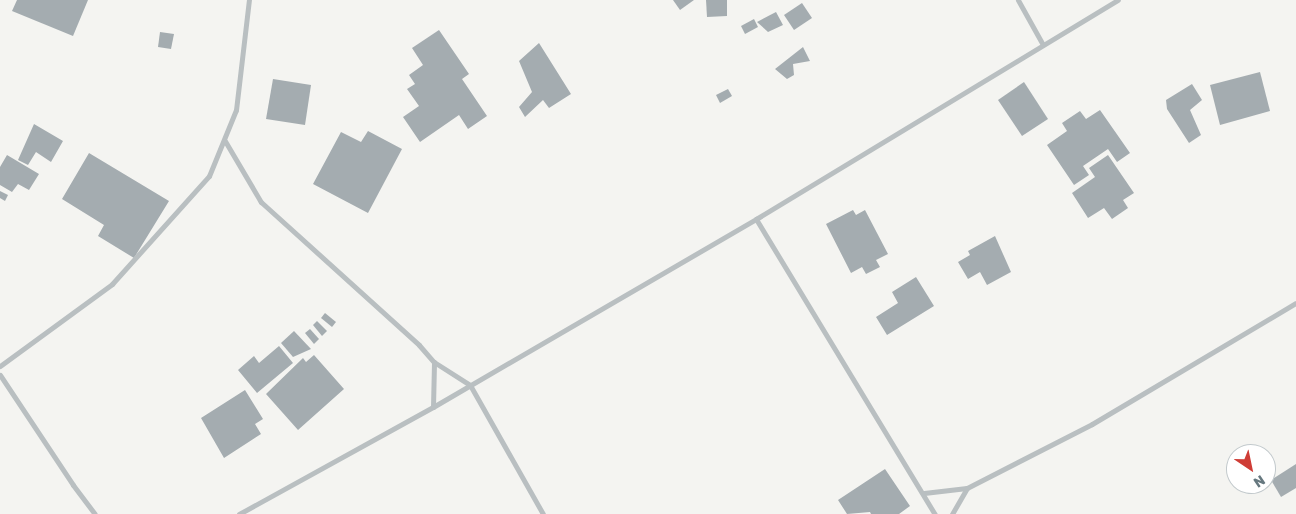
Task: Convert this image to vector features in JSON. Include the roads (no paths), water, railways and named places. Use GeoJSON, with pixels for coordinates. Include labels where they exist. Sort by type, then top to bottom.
{"type":"FeatureCollection","features":[{"type":"Feature","properties":{"kind":"street"},"geometry":{"type":"LineString","coordinates":[[0,366],[112,284],[209,176],[225,141],[236,110],[249,0]]}},
{"type":"Feature","properties":{"kind":"street"},"geometry":{"type":"LineString","coordinates":[[1018,0],[1043,45]]}},
{"type":"Feature","properties":{"kind":"street"},"geometry":{"type":"LineString","coordinates":[[239,514],[433,407],[756,219],[1118,0]]}},
{"type":"Feature","properties":{"kind":"street"},"geometry":{"type":"LineString","coordinates":[[225,141],[261,202],[419,345],[434,362],[470,385],[543,514]]}},
{"type":"Feature","properties":{"kind":"street"},"geometry":{"type":"LineString","coordinates":[[756,219],[935,514]]}},
{"type":"Feature","properties":{"kind":"street"},"geometry":{"type":"LineString","coordinates":[[924,493],[967,488],[1092,424],[1296,303]]}},
{"type":"Feature","properties":{"kind":"street"},"geometry":{"type":"LineString","coordinates":[[433,407],[434,362]]}},
{"type":"Feature","properties":{"kind":"street"},"geometry":{"type":"LineString","coordinates":[[0,375],[73,485],[95,514]]}},
{"type":"Feature","properties":{"kind":"street"},"geometry":{"type":"LineString","coordinates":[[952,514],[967,488]]}}]}
